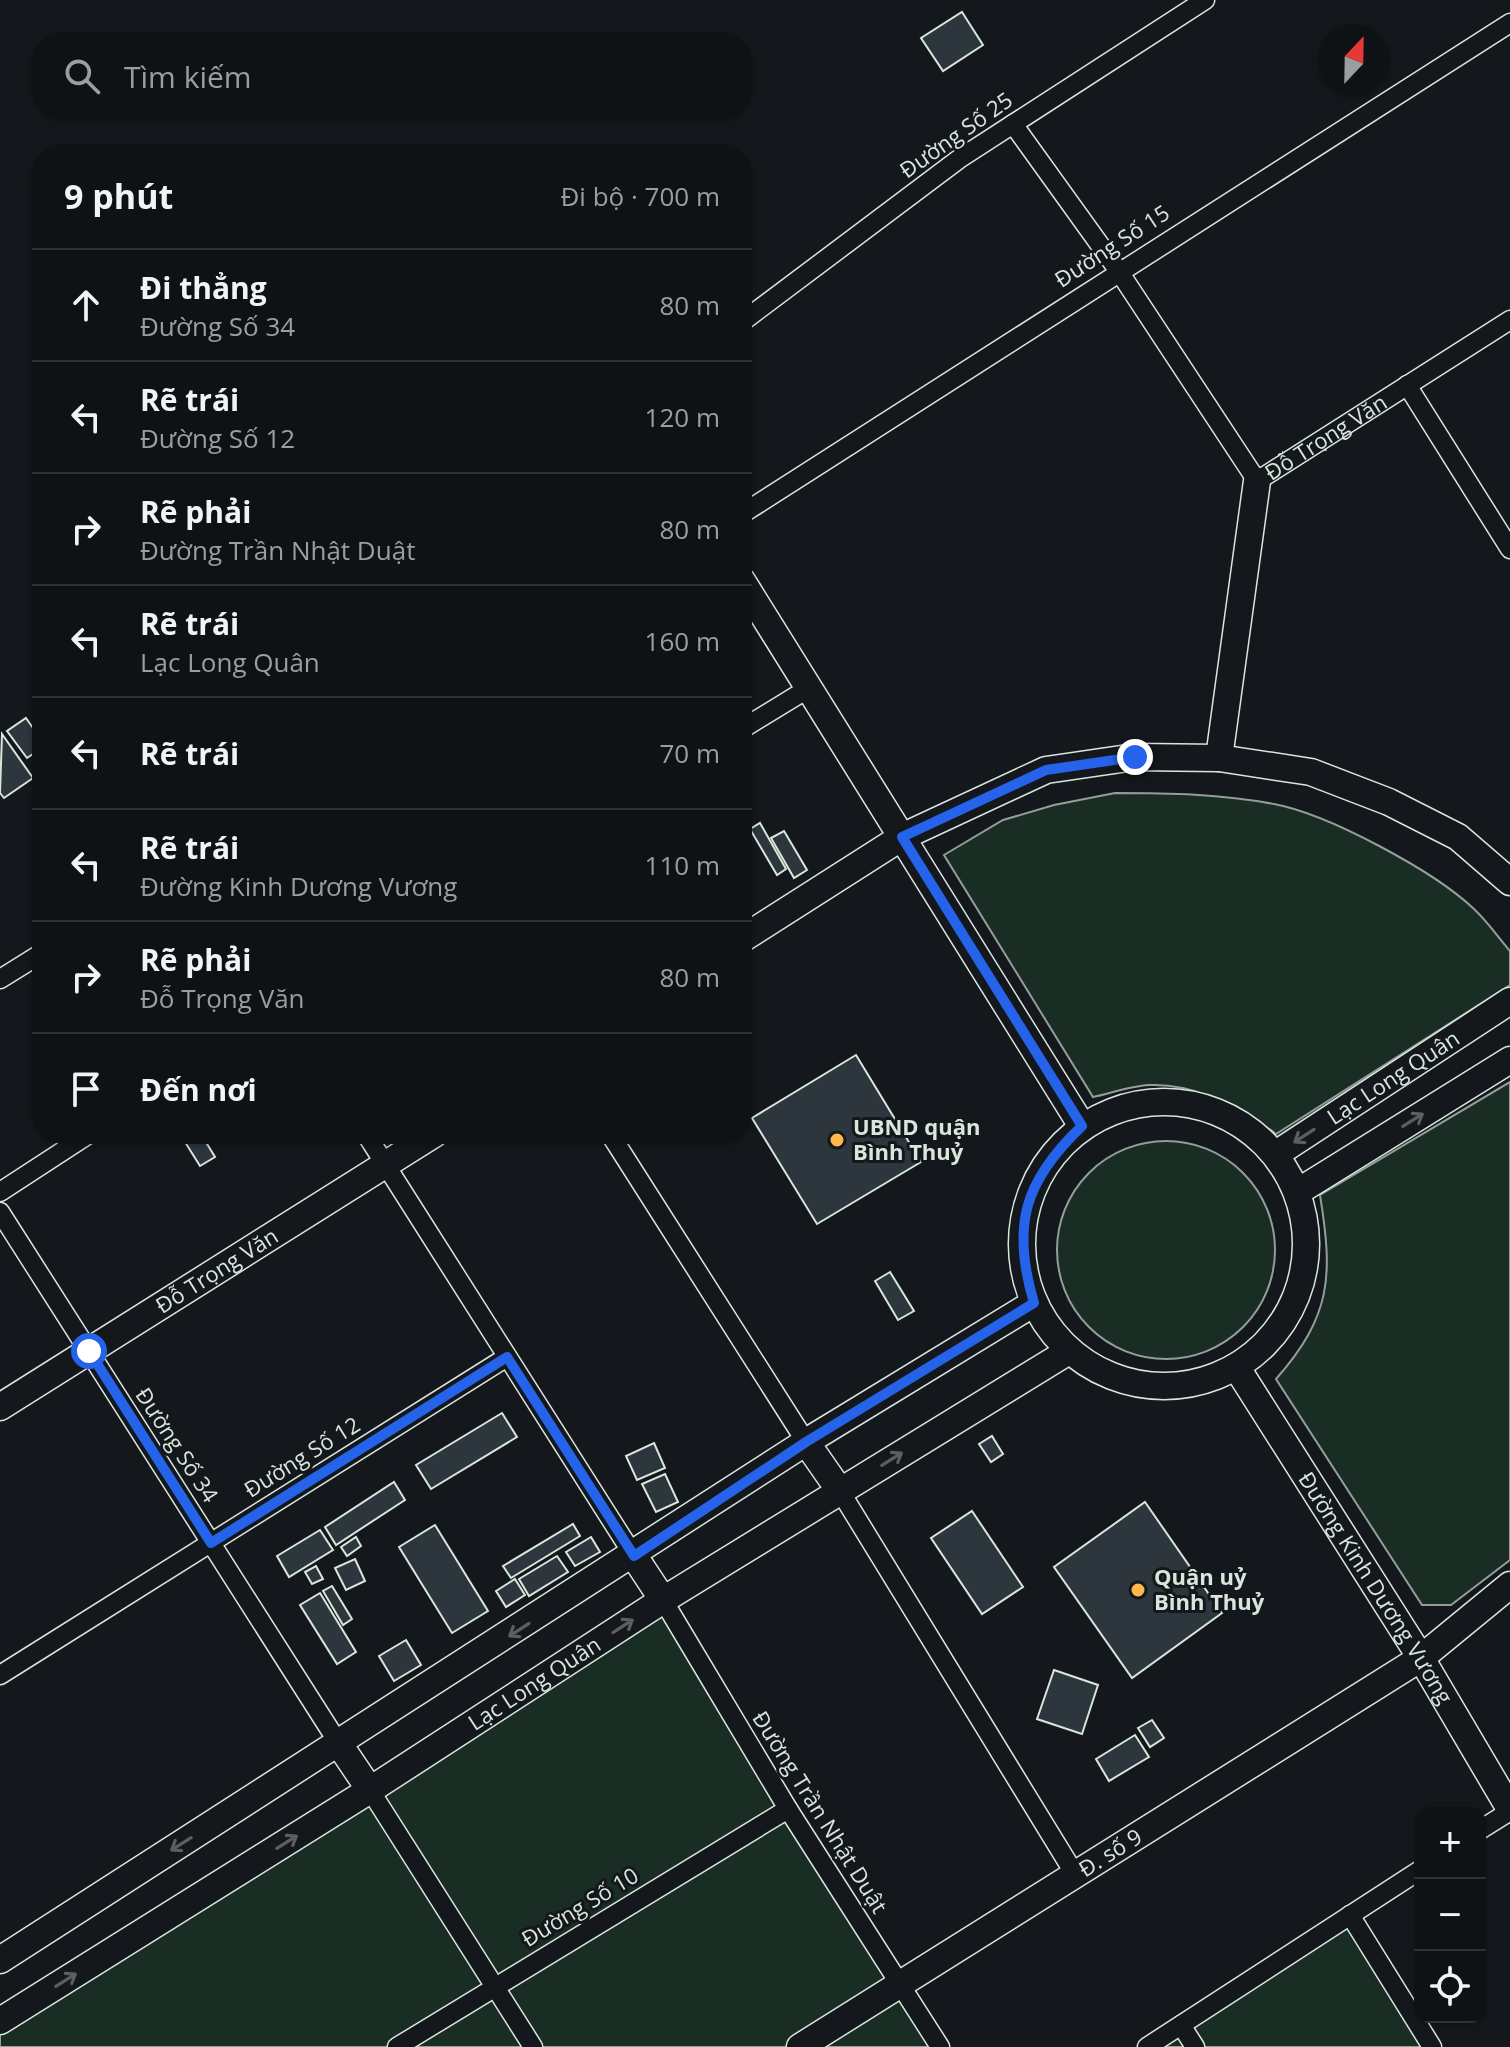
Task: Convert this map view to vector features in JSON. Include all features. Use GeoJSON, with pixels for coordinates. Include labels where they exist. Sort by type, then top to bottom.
{"type":"FeatureCollection","features":[{"type":"Feature","properties":{"kind":"main road","name":"Đỗ Trọng Văn"},"geometry":{"type":"LineString","coordinates":[[1219,758],[1257,481]]}},
{"type":"Feature","properties":{"kind":"main road"},"geometry":{"type":"LineString","coordinates":[[752,597],[1082,1126]]}},
{"type":"Feature","properties":{"kind":"main road"},"geometry":{"type":"LineString","coordinates":[[752,933],[902,837],[1046,770],[1135,757],[1219,758],[1311,772],[1389,802],[1458,837],[1510,882]]}},
{"type":"Feature","properties":{"kind":"main road","name":"Lạc Long Quân"},"geometry":{"type":"LineString","coordinates":[[1276,1154],[1510,1001]]}},
{"type":"Feature","properties":{"kind":"main road","name":"Lạc Long Quân"},"geometry":{"type":"LineString","coordinates":[[1299,1191],[1510,1060]]}},
{"type":"Feature","properties":{"kind":"main road"},"geometry":{"type":"LineString","coordinates":[[1163,1101],[1205,1107],[1244,1125],[1276,1154],[1299,1191],[1308,1221],[1308,1247],[1299,1295],[1274,1337],[1237,1368],[1195,1384],[1150,1386],[1107,1375],[1069,1351],[1049,1329],[1034,1303],[1022,1265],[1022,1226],[1039,1176],[1053,1154],[1082,1126],[1121,1108],[1163,1101]]}},
{"type":"Feature","properties":{"kind":"main road","name":"Đỗ Trọng Văn"},"geometry":{"type":"LineString","coordinates":[[0,1407],[418,1144]]}},
{"type":"Feature","properties":{"kind":"main road"},"geometry":{"type":"LineString","coordinates":[[0,1960],[634,1556],[806,1442],[1034,1303]]}},
{"type":"Feature","properties":{"kind":"main road","name":"Lạc Long Quân"},"geometry":{"type":"LineString","coordinates":[[0,2021],[370,1790],[663,1600],[1069,1351]]}},
{"type":"Feature","properties":{"kind":"main road","name":"Đường Kinh Dương Vương"},"geometry":{"type":"LineString","coordinates":[[1237,1368],[1421,1658],[1510,1810]]}},
{"type":"Feature","properties":{"kind":"main road"},"geometry":{"type":"LineString","coordinates":[[806,1442],[840,1491]]}},
{"type":"Feature","properties":{"kind":"main road"},"geometry":{"type":"LineString","coordinates":[[634,1556],[663,1600]]}},
{"type":"Feature","properties":{"kind":"main road","name":"Đ. số 9"},"geometry":{"type":"LineString","coordinates":[[800,2047],[899,1982],[1076,1876],[1421,1658],[1510,1585]]}},
{"type":"Feature","properties":{"kind":"main road"},"geometry":{"type":"LineString","coordinates":[[339,1744],[370,1790]]}},
{"type":"Feature","properties":{"kind":"street","name":"Đường Số 25"},"geometry":{"type":"LineString","coordinates":[[752,314],[959,159],[1205,0]]}},
{"type":"Feature","properties":{"kind":"street","name":"Đường Số 15"},"geometry":{"type":"LineString","coordinates":[[752,508],[1118,270],[1510,23]]}},
{"type":"Feature","properties":{"kind":"street"},"geometry":{"type":"LineString","coordinates":[[1013,124],[1118,270],[1257,481]]}},
{"type":"Feature","properties":{"kind":"street","name":"Đỗ Trọng Văn"},"geometry":{"type":"LineString","coordinates":[[1257,481],[1510,320]]}},
{"type":"Feature","properties":{"kind":"street"},"geometry":{"type":"LineString","coordinates":[[1407,385],[1510,549]]}},
{"type":"Feature","properties":{"kind":"street"},"geometry":{"type":"LineString","coordinates":[[752,723],[809,688]]}},
{"type":"Feature","properties":{"kind":"street"},"geometry":{"type":"LineString","coordinates":[[0,979],[32,959]]}},
{"type":"Feature","properties":{"kind":"street"},"geometry":{"type":"LineString","coordinates":[[0,1192],[74,1144]]}},
{"type":"Feature","properties":{"kind":"street"},"geometry":{"type":"LineString","coordinates":[[372,1144],[634,1556]]}},
{"type":"Feature","properties":{"kind":"street"},"geometry":{"type":"LineString","coordinates":[[616,1144],[806,1442]]}},
{"type":"Feature","properties":{"kind":"street","name":"Đường Số 34"},"geometry":{"type":"LineString","coordinates":[[0,1212],[339,1744]]}},
{"type":"Feature","properties":{"kind":"street","name":"Đường Số 12"},"geometry":{"type":"LineString","coordinates":[[0,1675],[507,1357]]}},
{"type":"Feature","properties":{"kind":"street"},"geometry":{"type":"LineString","coordinates":[[840,1491],[1076,1876]]}},
{"type":"Feature","properties":{"kind":"street","name":"Đường Trần Nhật Duật"},"geometry":{"type":"LineString","coordinates":[[663,1600],[788,1809],[940,2047]]}},
{"type":"Feature","properties":{"kind":"street"},"geometry":{"type":"LineString","coordinates":[[370,1790],[533,2047]]}},
{"type":"Feature","properties":{"kind":"street","name":"Đường Số 10"},"geometry":{"type":"LineString","coordinates":[[397,2047],[788,1809]]}},
{"type":"Feature","properties":{"kind":"street"},"geometry":{"type":"LineString","coordinates":[[1486,1826],[1510,1810]]}},
{"type":"Feature","properties":{"kind":"street"},"geometry":{"type":"LineString","coordinates":[[1147,2047],[1414,1874]]}},
{"type":"Feature","properties":{"kind":"street"},"geometry":{"type":"LineString","coordinates":[[1350,1915],[1432,2047]]}},
{"type":"Feature","properties":{"kind":"street"},"geometry":{"type":"LineString","coordinates":[[1181,2025],[1195,2047]]}},
{"type":"Feature","properties":{"kind":"green space"},"geometry":{"type":"Polygon","coordinates":[[[1115,793],[1195,795],[1274,804],[1322,819],[1379,846],[1433,878],[1474,909],[1510,951],[1510,985],[1276,1134],[1232,1106],[1184,1088],[1142,1086],[1093,1097],[944,855],[1003,820],[1054,805],[1115,793]]]}},
{"type":"Feature","properties":{"kind":"green space"},"geometry":{"type":"Polygon","coordinates":[[[1510,1082],[1510,1560],[1451,1605],[1422,1605],[1276,1379],[1308,1335],[1324,1293],[1327,1272],[1320,1195],[1510,1082]]]}},
{"type":"Feature","properties":{"kind":"green space"},"geometry":{"type":"Polygon","coordinates":[[[1166,1141],[1187,1143],[1208,1150],[1243,1173],[1266,1208],[1273,1229],[1273,1271],[1266,1292],[1243,1327],[1208,1350],[1187,1357],[1166,1359],[1145,1357],[1124,1350],[1089,1327],[1066,1292],[1059,1271],[1057,1250],[1059,1229],[1066,1208],[1089,1173],[1124,1150],[1145,1143],[1166,1141]]]}},
{"type":"Feature","properties":{"kind":"green space"},"geometry":{"type":"Polygon","coordinates":[[[663,1600],[940,2047],[0,2047],[0,2021],[663,1600]]]}},
{"type":"Feature","properties":{"kind":"green space"},"geometry":{"type":"Polygon","coordinates":[[[1348,1925],[1424,2047],[1147,2047],[1348,1925]]]}},
{"type":"Feature","properties":{"kind":"building"},"geometry":{"type":"Polygon","coordinates":[[[962,12],[983,45],[943,71],[921,38],[962,12]]]}},
{"type":"Feature","properties":{"kind":"building"},"geometry":{"type":"Polygon","coordinates":[[[26,718],[32,727],[32,755],[27,758],[7,731],[26,718]]]}},
{"type":"Feature","properties":{"kind":"building"},"geometry":{"type":"Polygon","coordinates":[[[2,734],[32,779],[4,798],[0,793],[2,734]]]}},
{"type":"Feature","properties":{"kind":"building"},"geometry":{"type":"Polygon","coordinates":[[[760,823],[786,869],[777,875],[752,828],[760,823]]]}},
{"type":"Feature","properties":{"kind":"building"},"geometry":{"type":"Polygon","coordinates":[[[784,831],[807,870],[794,878],[771,838],[784,831]]]}},
{"type":"Feature","properties":{"kind":"building","name":"UBND quận Bình Thuỷ"},"geometry":{"type":"Polygon","coordinates":[[[856,1055],[921,1162],[817,1224],[752,1118],[856,1055]]]}},
{"type":"Feature","properties":{"kind":"building"},"geometry":{"type":"Polygon","coordinates":[[[186,1144],[207,1144],[215,1157],[200,1166],[186,1144]]]}},
{"type":"Feature","properties":{"kind":"building"},"geometry":{"type":"Polygon","coordinates":[[[890,1272],[914,1311],[898,1320],[875,1281],[890,1272]]]}},
{"type":"Feature","properties":{"kind":"building"},"geometry":{"type":"Polygon","coordinates":[[[502,1413],[517,1437],[431,1489],[416,1465],[502,1413]]]}},
{"type":"Feature","properties":{"kind":"building"},"geometry":{"type":"Polygon","coordinates":[[[992,1436],[1003,1454],[991,1462],[979,1444],[992,1436]]]}},
{"type":"Feature","properties":{"kind":"building"},"geometry":{"type":"Polygon","coordinates":[[[654,1443],[665,1468],[637,1480],[626,1456],[654,1443]]]}},
{"type":"Feature","properties":{"kind":"building"},"geometry":{"type":"Polygon","coordinates":[[[665,1474],[678,1502],[656,1512],[642,1484],[665,1474]]]}},
{"type":"Feature","properties":{"kind":"building"},"geometry":{"type":"Polygon","coordinates":[[[394,1482],[405,1500],[336,1545],[325,1527],[394,1482]]]}},
{"type":"Feature","properties":{"kind":"building","name":"Quận uỷ Bình Thuỷ"},"geometry":{"type":"Polygon","coordinates":[[[1145,1502],[1222,1613],[1132,1678],[1054,1567],[1145,1502]]]}},
{"type":"Feature","properties":{"kind":"building"},"geometry":{"type":"Polygon","coordinates":[[[972,1511],[1023,1587],[982,1614],[931,1538],[972,1511]]]}},
{"type":"Feature","properties":{"kind":"building"},"geometry":{"type":"Polygon","coordinates":[[[573,1524],[580,1536],[511,1578],[503,1566],[573,1524]]]}},
{"type":"Feature","properties":{"kind":"building"},"geometry":{"type":"Polygon","coordinates":[[[435,1525],[488,1611],[452,1633],[399,1547],[435,1525]]]}},
{"type":"Feature","properties":{"kind":"building"},"geometry":{"type":"Polygon","coordinates":[[[320,1530],[333,1550],[289,1577],[277,1556],[320,1530]]]}},
{"type":"Feature","properties":{"kind":"building"},"geometry":{"type":"Polygon","coordinates":[[[356,1537],[361,1546],[347,1556],[341,1547],[356,1537]]]}},
{"type":"Feature","properties":{"kind":"building"},"geometry":{"type":"Polygon","coordinates":[[[591,1537],[600,1552],[575,1566],[566,1552],[591,1537]]]}},
{"type":"Feature","properties":{"kind":"building"},"geometry":{"type":"Polygon","coordinates":[[[557,1556],[568,1572],[529,1596],[519,1579],[557,1556]]]}},
{"type":"Feature","properties":{"kind":"building"},"geometry":{"type":"Polygon","coordinates":[[[355,1559],[365,1581],[346,1590],[335,1568],[355,1559]]]}},
{"type":"Feature","properties":{"kind":"building"},"geometry":{"type":"Polygon","coordinates":[[[316,1566],[323,1579],[312,1584],[305,1572],[316,1566]]]}},
{"type":"Feature","properties":{"kind":"building"},"geometry":{"type":"Polygon","coordinates":[[[515,1579],[525,1595],[506,1607],[496,1591],[515,1579]]]}},
{"type":"Feature","properties":{"kind":"building"},"geometry":{"type":"Polygon","coordinates":[[[332,1586],[352,1619],[343,1625],[323,1591],[332,1586]]]}},
{"type":"Feature","properties":{"kind":"building"},"geometry":{"type":"Polygon","coordinates":[[[320,1593],[356,1652],[337,1664],[300,1605],[320,1593]]]}},
{"type":"Feature","properties":{"kind":"building"},"geometry":{"type":"Polygon","coordinates":[[[406,1640],[421,1665],[394,1681],[379,1656],[406,1640]]]}},
{"type":"Feature","properties":{"kind":"building"},"geometry":{"type":"Polygon","coordinates":[[[1054,1670],[1098,1685],[1082,1734],[1037,1719],[1054,1670]]]}},
{"type":"Feature","properties":{"kind":"building"},"geometry":{"type":"Polygon","coordinates":[[[1152,1720],[1164,1738],[1150,1747],[1138,1728],[1152,1720]]]}},
{"type":"Feature","properties":{"kind":"building"},"geometry":{"type":"Polygon","coordinates":[[[1135,1735],[1149,1757],[1109,1781],[1096,1759],[1135,1735]]]}},
{"type":"Feature","properties":{"kind":"place","name":"UBND quận Bình Thuỷ"},"geometry":{"type":"Point","coordinates":[837,1140]}},
{"type":"Feature","properties":{"kind":"place","name":"Quận uỷ Bình Thuỷ"},"geometry":{"type":"Point","coordinates":[1138,1590]}},
{"type":"Feature","properties":{"kind":"route"},"geometry":{"type":"LineString","coordinates":[[89,1351],[211,1543],[507,1357],[634,1556],[806,1442],[1034,1303],[1022,1265],[1022,1226],[1032,1187],[1053,1154],[1082,1126],[902,837],[1046,770],[1135,757]]}}]}
